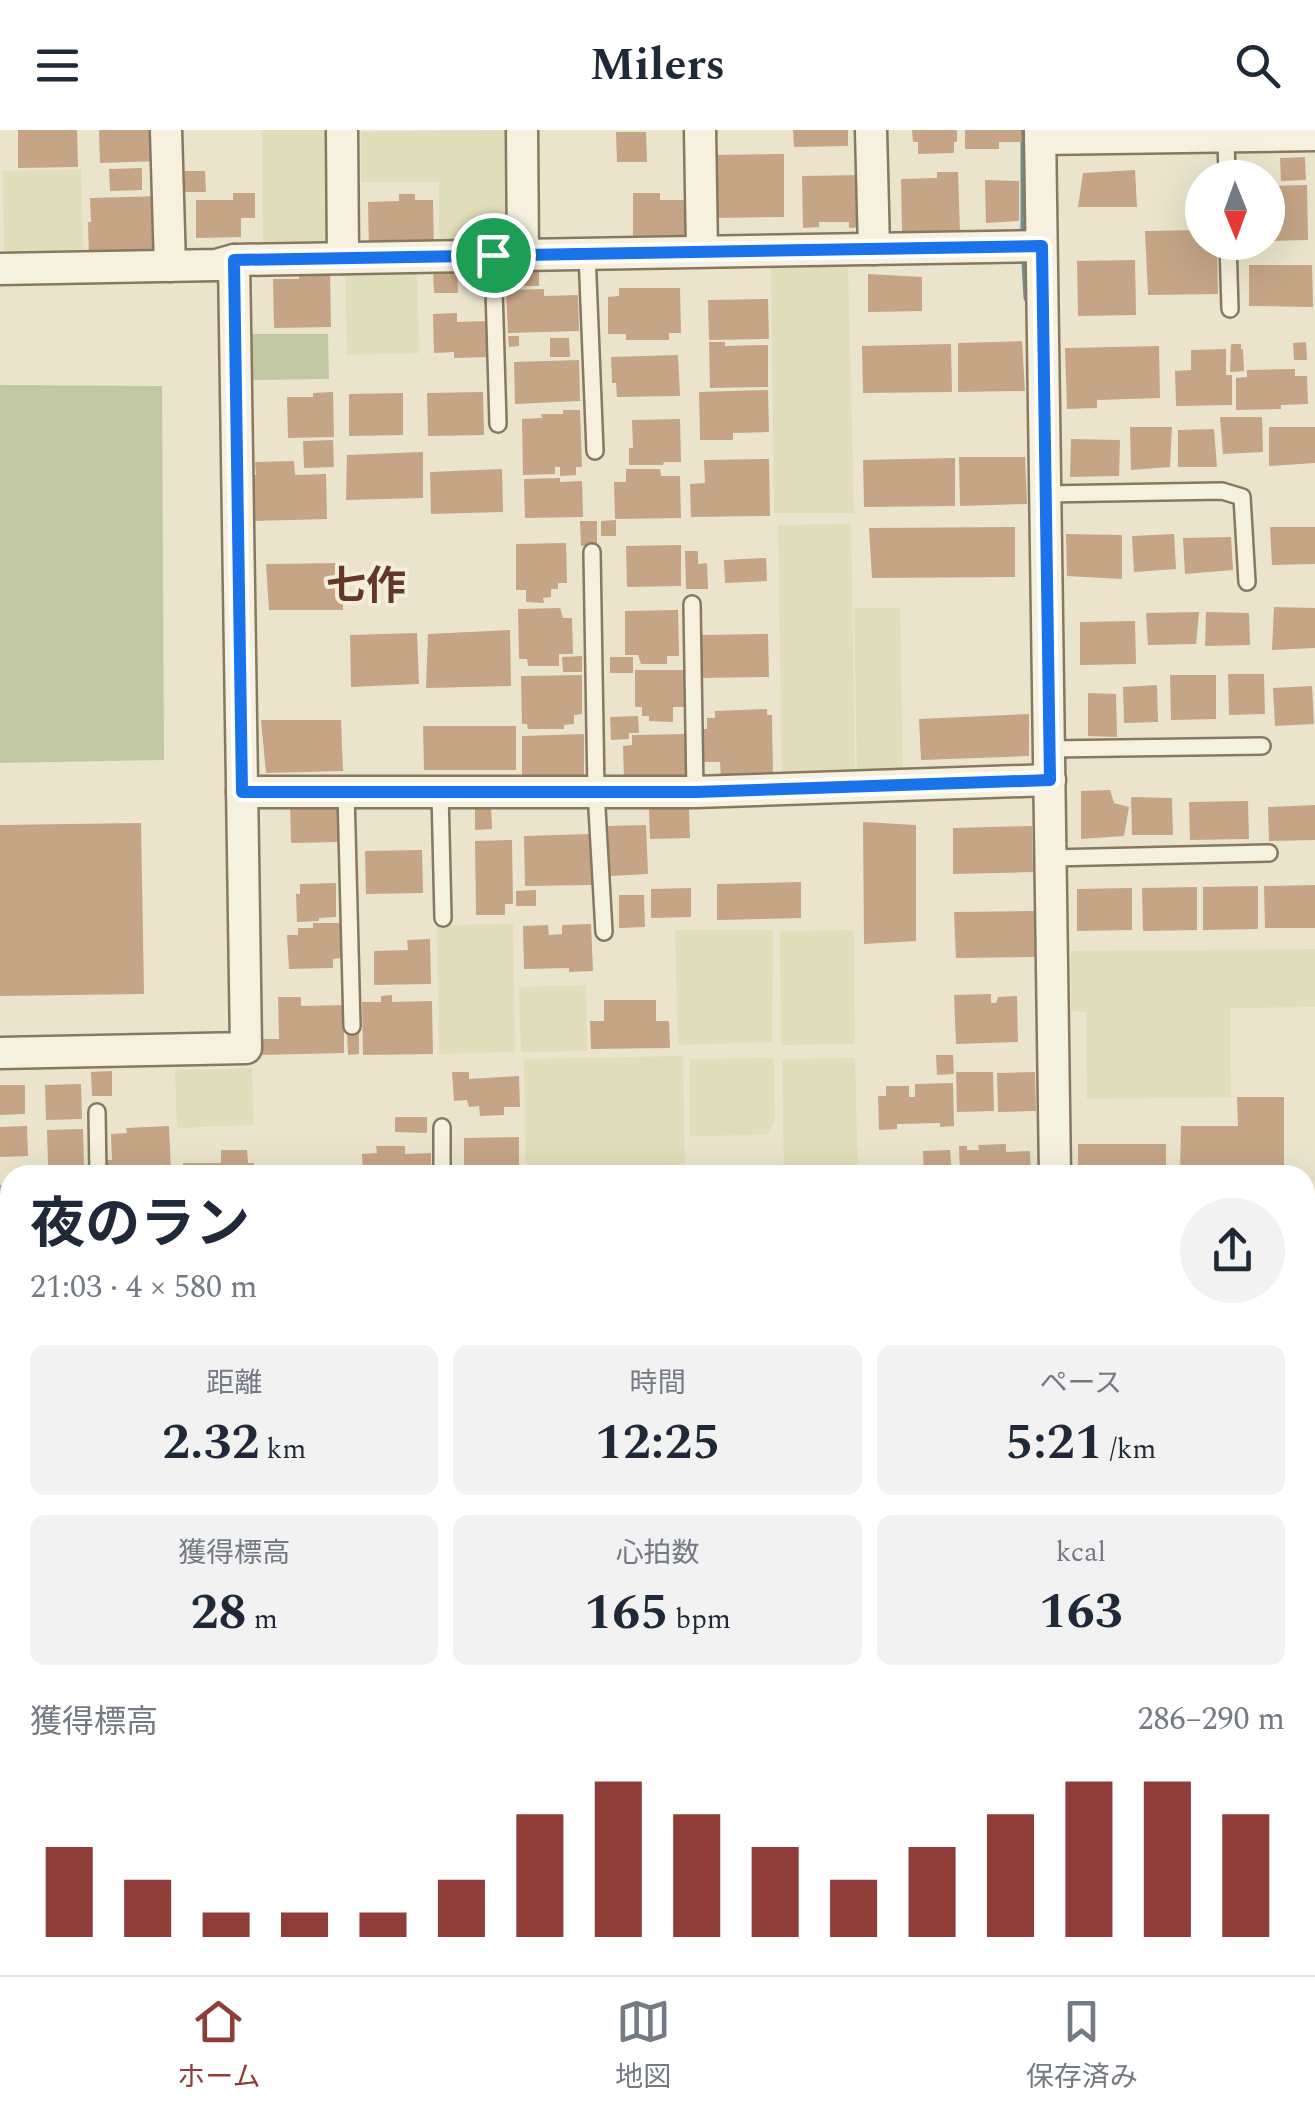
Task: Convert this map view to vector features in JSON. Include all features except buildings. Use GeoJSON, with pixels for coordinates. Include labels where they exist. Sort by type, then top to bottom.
{"type":"FeatureCollection","features":[{"type":"Feature","properties":{"kind":"street"},"geometry":{"type":"LineString","coordinates":[[166,130],[170,266]]}},
{"type":"Feature","properties":{"kind":"street"},"geometry":{"type":"LineString","coordinates":[[342,130],[344,258]]}},
{"type":"Feature","properties":{"kind":"street"},"geometry":{"type":"LineString","coordinates":[[508,255],[522,130]]}},
{"type":"Feature","properties":{"kind":"street"},"geometry":{"type":"LineString","coordinates":[[700,130],[702,252]]}},
{"type":"Feature","properties":{"kind":"street"},"geometry":{"type":"LineString","coordinates":[[871,130],[874,249]]}},
{"type":"Feature","properties":{"kind":"street"},"geometry":{"type":"LineString","coordinates":[[1055,1165],[1040,134],[1315,135]]}},
{"type":"Feature","properties":{"kind":"street"},"geometry":{"type":"LineString","coordinates":[[0,269],[216,265],[234,260],[1042,246]]}},
{"type":"Feature","properties":{"kind":"street"},"geometry":{"type":"LineString","coordinates":[[0,1053],[246,1048],[234,260]]}},
{"type":"Feature","properties":{"kind":"street"},"geometry":{"type":"LineString","coordinates":[[242,792],[695,792],[1050,765]]}},
{"type":"Feature","properties":{"kind":"lane"},"geometry":{"type":"LineString","coordinates":[[1226,136],[1227,160]]}},
{"type":"Feature","properties":{"kind":"lane"},"geometry":{"type":"LineString","coordinates":[[587,254],[595,451]]}},
{"type":"Feature","properties":{"kind":"lane"},"geometry":{"type":"LineString","coordinates":[[498,424],[508,255]]}},
{"type":"Feature","properties":{"kind":"lane"},"geometry":{"type":"LineString","coordinates":[[1229,260],[1230,309]]}},
{"type":"Feature","properties":{"kind":"lane"},"geometry":{"type":"LineString","coordinates":[[1045,494],[1222,491],[1242,496],[1247,582]]}},
{"type":"Feature","properties":{"kind":"lane"},"geometry":{"type":"LineString","coordinates":[[592,552],[596,791],[604,932]]}},
{"type":"Feature","properties":{"kind":"lane"},"geometry":{"type":"LineString","coordinates":[[692,604],[695,792]]}},
{"type":"Feature","properties":{"kind":"lane"},"geometry":{"type":"LineString","coordinates":[[1050,765],[1262,746]]}},
{"type":"Feature","properties":{"kind":"lane"},"geometry":{"type":"LineString","coordinates":[[346,792],[352,1026]]}},
{"type":"Feature","properties":{"kind":"lane"},"geometry":{"type":"LineString","coordinates":[[440,792],[444,918]]}},
{"type":"Feature","properties":{"kind":"lane"},"geometry":{"type":"LineString","coordinates":[[1050,858],[1269,853]]}},
{"type":"Feature","properties":{"kind":"lane"},"geometry":{"type":"LineString","coordinates":[[97,1112],[98,1165]]}},
{"type":"Feature","properties":{"kind":"lane"},"geometry":{"type":"LineString","coordinates":[[442,1127],[442,1165]]}},
{"type":"Feature","properties":{"kind":"shaded area"},"geometry":{"type":"Polygon","coordinates":[[[262,130],[333,130],[334,250],[263,250],[262,130]]]}},
{"type":"Feature","properties":{"kind":"shaded area"},"geometry":{"type":"Polygon","coordinates":[[[510,130],[511,244],[439,245],[439,182],[361,182],[361,132],[510,130]]]}},
{"type":"Feature","properties":{"kind":"shaded area"},"geometry":{"type":"Polygon","coordinates":[[[81,169],[83,251],[4,253],[3,171],[81,169]]]}},
{"type":"Feature","properties":{"kind":"shaded area"},"geometry":{"type":"Polygon","coordinates":[[[848,265],[854,513],[774,513],[771,267],[848,265]]]}},
{"type":"Feature","properties":{"kind":"shaded area"},"geometry":{"type":"Polygon","coordinates":[[[417,268],[419,353],[347,355],[345,269],[417,268]]]}},
{"type":"Feature","properties":{"kind":"shaded area"},"geometry":{"type":"Polygon","coordinates":[[[851,524],[855,773],[782,775],[778,525],[851,524]]]}},
{"type":"Feature","properties":{"kind":"shaded area"},"geometry":{"type":"Polygon","coordinates":[[[854,608],[900,608],[903,772],[857,773],[854,608]]]}},
{"type":"Feature","properties":{"kind":"shaded area"},"geometry":{"type":"Polygon","coordinates":[[[513,924],[515,1052],[439,1054],[437,925],[513,924]]]}},
{"type":"Feature","properties":{"kind":"shaded area"},"geometry":{"type":"Polygon","coordinates":[[[675,930],[773,930],[772,1042],[678,1045],[675,930]]]}},
{"type":"Feature","properties":{"kind":"shaded area"},"geometry":{"type":"Polygon","coordinates":[[[854,930],[855,1044],[781,1045],[780,931],[854,930]]]}},
{"type":"Feature","properties":{"kind":"shaded area"},"geometry":{"type":"Polygon","coordinates":[[[1315,949],[1315,1007],[1230,1008],[1231,1097],[1087,1099],[1086,1012],[1071,1011],[1071,951],[1315,949]]]}},
{"type":"Feature","properties":{"kind":"shaded area"},"geometry":{"type":"Polygon","coordinates":[[[586,985],[587,1051],[521,1052],[519,987],[586,985]]]}},
{"type":"Feature","properties":{"kind":"shaded area"},"geometry":{"type":"Polygon","coordinates":[[[683,1056],[685,1165],[526,1165],[524,1059],[683,1056]]]}},
{"type":"Feature","properties":{"kind":"shaded area"},"geometry":{"type":"Polygon","coordinates":[[[774,1058],[775,1121],[767,1135],[690,1136],[690,1059],[774,1058]]]}},
{"type":"Feature","properties":{"kind":"shaded area"},"geometry":{"type":"Polygon","coordinates":[[[855,1058],[858,1165],[784,1165],[782,1059],[855,1058]]]}},
{"type":"Feature","properties":{"kind":"shaded area"},"geometry":{"type":"Polygon","coordinates":[[[252,1068],[254,1125],[177,1128],[175,1070],[252,1068]]]}},
{"type":"Feature","properties":{"kind":"green space"},"geometry":{"type":"Polygon","coordinates":[[[249,334],[328,334],[329,379],[249,380],[249,334]]]}},
{"type":"Feature","properties":{"kind":"green space"},"geometry":{"type":"Polygon","coordinates":[[[0,385],[162,386],[164,760],[0,763],[0,385]]]}},
{"type":"Feature","properties":{"kind":"waterway"},"geometry":{"type":"LineString","coordinates":[[1025,130],[1028,298]]}},
{"type":"Feature","properties":{"kind":"district","name":"七作"},"geometry":{"type":"Point","coordinates":[366,587]}},
{"type":"Feature","properties":{"kind":"route"},"geometry":{"type":"LineString","coordinates":[[1042,246],[1050,780],[695,792],[242,792],[234,260],[493,255],[1042,246]]}}]}
